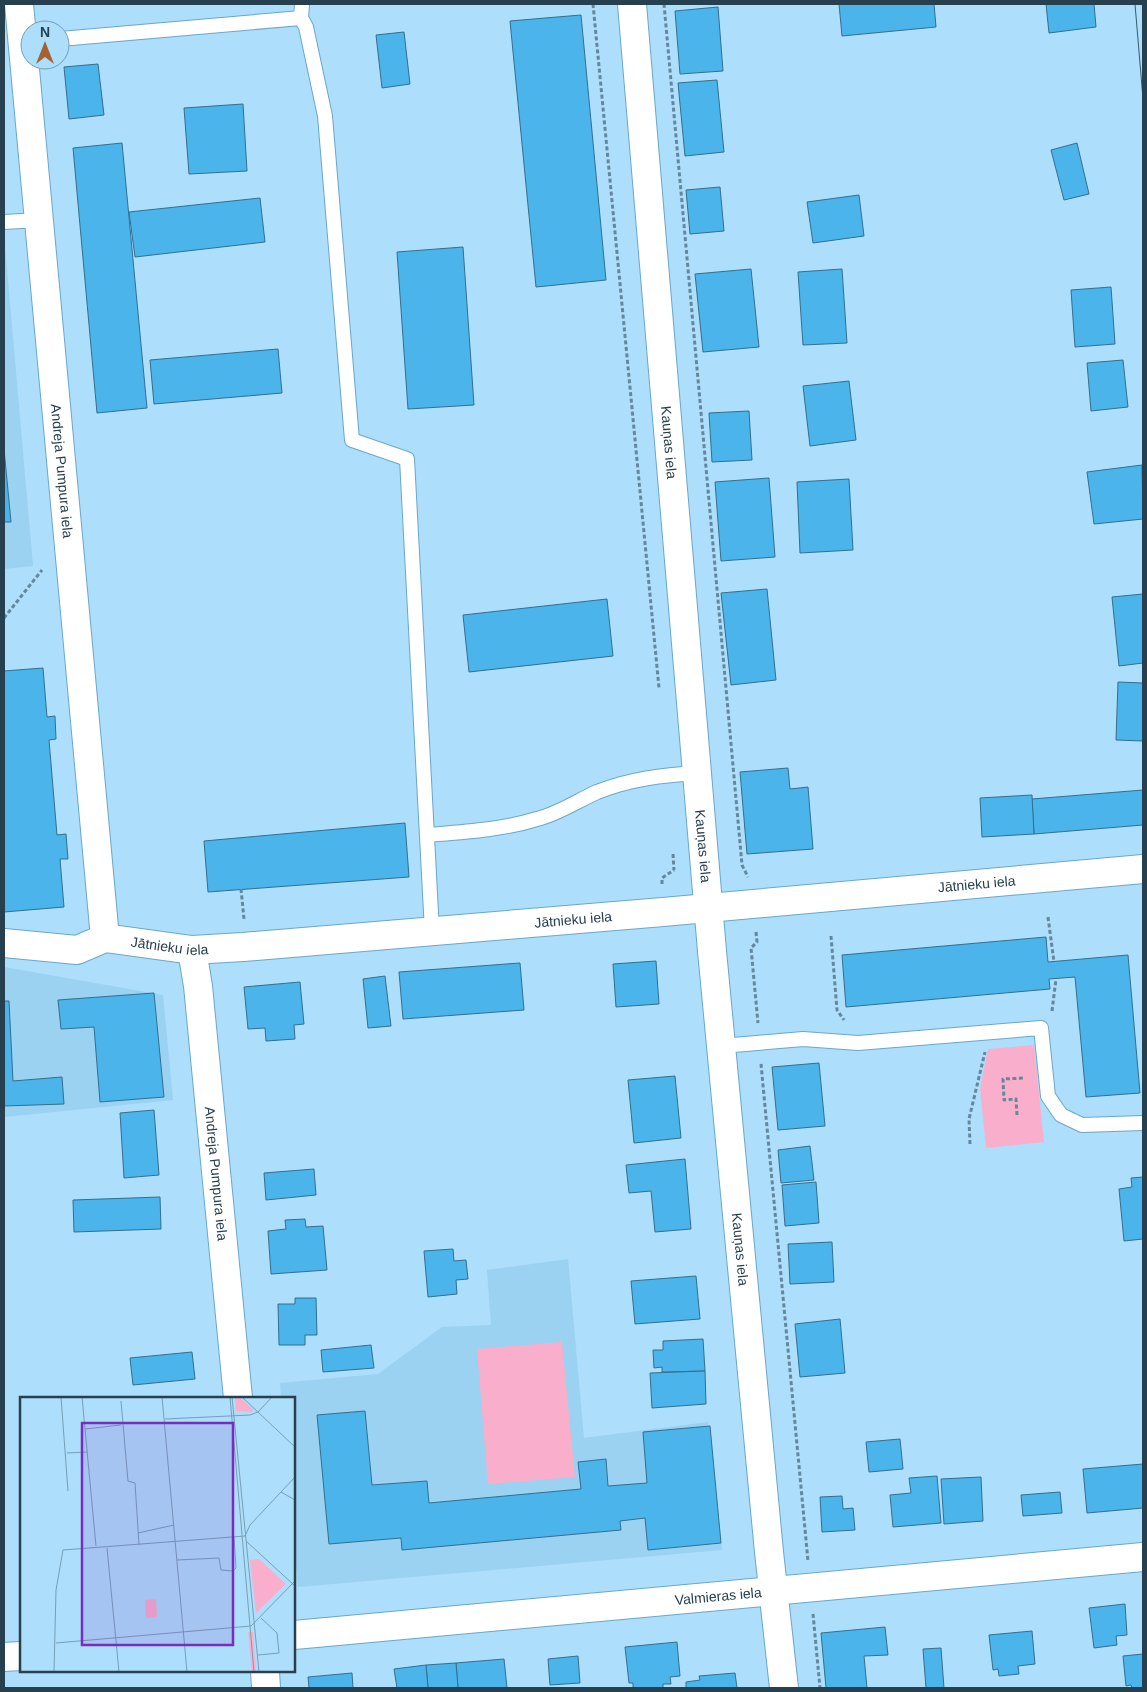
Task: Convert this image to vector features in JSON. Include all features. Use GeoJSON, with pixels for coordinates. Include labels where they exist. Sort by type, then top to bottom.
{"type":"FeatureCollection","features":[{"type":"Feature","properties":{"kind":"street","name":"Andreja Pumpura iela"},"geometry":{"type":"LineString","coordinates":[[19,4],[22,20]]}},
{"type":"Feature","properties":{"kind":"street","name":"Kauņas iela"},"geometry":{"type":"LineString","coordinates":[[632,4],[709,907],[784,1688]]}},
{"type":"Feature","properties":{"kind":"street","name":"Andreja Pumpura iela"},"geometry":{"type":"LineString","coordinates":[[28,70],[39,220],[105,938]]}},
{"type":"Feature","properties":{"kind":"street","name":"Jātnieku iela"},"geometry":{"type":"LineString","coordinates":[[105,938],[192,950],[243,947],[1143,869]]}},
{"type":"Feature","properties":{"kind":"street"},"geometry":{"type":"LineString","coordinates":[[4,943],[77,950],[105,938]]}},
{"type":"Feature","properties":{"kind":"street","name":"Andreja Pumpura iela"},"geometry":{"type":"LineString","coordinates":[[192,950],[198,986],[238,1397]]}},
{"type":"Feature","properties":{"kind":"street","name":"Valmieras iela"},"geometry":{"type":"LineString","coordinates":[[295,1635],[1143,1557]]}},
{"type":"Feature","properties":{"kind":"street"},"geometry":{"type":"LineString","coordinates":[[4,1657],[20,1656]]}},
{"type":"Feature","properties":{"kind":"street"},"geometry":{"type":"LineString","coordinates":[[265,1672],[266,1688]]}},
{"type":"Feature","properties":{"kind":"lane"},"geometry":{"type":"LineString","coordinates":[[70,38],[301,11],[324,116],[352,440],[407,459],[432,930]]}},
{"type":"Feature","properties":{"kind":"lane"},"geometry":{"type":"LineString","coordinates":[[4,222],[39,220]]}},
{"type":"Feature","properties":{"kind":"lane"},"geometry":{"type":"LineString","coordinates":[[427,835],[492,829],[539,819],[598,792],[631,780],[698,773]]}},
{"type":"Feature","properties":{"kind":"lane"},"geometry":{"type":"LineString","coordinates":[[722,1046],[803,1039],[858,1043],[1040,1028],[1048,1096],[1061,1115],[1082,1125],[1143,1123]]}},
{"type":"Feature","properties":{"kind":"path"},"geometry":{"type":"LineString","coordinates":[[593,4],[660,696]]}},
{"type":"Feature","properties":{"kind":"path"},"geometry":{"type":"LineString","coordinates":[[664,4],[742,865],[749,879]]}},
{"type":"Feature","properties":{"kind":"path"},"geometry":{"type":"LineString","coordinates":[[4,618],[45,566]]}},
{"type":"Feature","properties":{"kind":"path"},"geometry":{"type":"LineString","coordinates":[[673,851],[674,870]]}},
{"type":"Feature","properties":{"kind":"path"},"geometry":{"type":"LineString","coordinates":[[662,886],[662,878],[674,870],[681,870]]}},
{"type":"Feature","properties":{"kind":"path"},"geometry":{"type":"LineString","coordinates":[[241,890],[242,907]]}},
{"type":"Feature","properties":{"kind":"path"},"geometry":{"type":"LineString","coordinates":[[1048,918],[1054,962]]}},
{"type":"Feature","properties":{"kind":"path"},"geometry":{"type":"LineString","coordinates":[[756,923],[757,942],[751,948],[808,1563]]}},
{"type":"Feature","properties":{"kind":"path"},"geometry":{"type":"LineString","coordinates":[[831,936],[837,1010],[858,1043]]}},
{"type":"Feature","properties":{"kind":"path"},"geometry":{"type":"LineString","coordinates":[[1040,1028],[1053,1009],[1056,979]]}},
{"type":"Feature","properties":{"kind":"path"},"geometry":{"type":"LineString","coordinates":[[970,1144],[969,1119],[989,1032]]}},
{"type":"Feature","properties":{"kind":"path"},"geometry":{"type":"LineString","coordinates":[[1017,1115],[1016,1099],[1004,1100],[1003,1079],[1046,1077]]}},
{"type":"Feature","properties":{"kind":"path"},"geometry":{"type":"LineString","coordinates":[[812,1607],[820,1688]]}},
{"type":"Feature","properties":{"kind":"shaded area"},"geometry":{"type":"Polygon","coordinates":[[[4,235],[33,566],[4,569],[4,235]]]}},
{"type":"Feature","properties":{"kind":"shaded area"},"geometry":{"type":"Polygon","coordinates":[[[4,967],[163,995],[173,1100],[4,1117],[4,967]]]}},
{"type":"Feature","properties":{"kind":"shaded area"},"geometry":{"type":"Polygon","coordinates":[[[1034,1045],[1044,1142],[986,1148],[980,1089],[988,1049],[1034,1045]]]}},
{"type":"Feature","properties":{"kind":"shaded area"},"geometry":{"type":"Polygon","coordinates":[[[568,1259],[584,1438],[708,1422],[722,1550],[298,1587],[295,1552],[295,1397],[281,1397],[280,1383],[378,1374],[442,1327],[491,1325],[487,1270],[568,1259]]]}},
{"type":"Feature","properties":{"kind":"shaded area"},"geometry":{"type":"Polygon","coordinates":[[[562,1342],[575,1477],[488,1484],[477,1349],[562,1342]]]}},
{"type":"Feature","properties":{"kind":"building"},"geometry":{"type":"Polygon","coordinates":[[[839,4],[934,4],[936,27],[842,36],[839,4]]]}},
{"type":"Feature","properties":{"kind":"building"},"geometry":{"type":"Polygon","coordinates":[[[1046,4],[1094,4],[1096,27],[1049,33],[1046,4]]]}},
{"type":"Feature","properties":{"kind":"building"},"geometry":{"type":"Polygon","coordinates":[[[718,7],[723,71],[680,74],[675,11],[718,7]]]}},
{"type":"Feature","properties":{"kind":"building"},"geometry":{"type":"Polygon","coordinates":[[[581,15],[606,280],[536,287],[510,21],[581,15]]]}},
{"type":"Feature","properties":{"kind":"building"},"geometry":{"type":"Polygon","coordinates":[[[404,32],[410,84],[382,88],[376,35],[404,32]]]}},
{"type":"Feature","properties":{"kind":"building"},"geometry":{"type":"Polygon","coordinates":[[[98,64],[104,115],[69,119],[64,70],[70,70],[70,66],[98,64]]]}},
{"type":"Feature","properties":{"kind":"building"},"geometry":{"type":"Polygon","coordinates":[[[717,80],[724,152],[685,156],[678,83],[717,80]]]}},
{"type":"Feature","properties":{"kind":"building"},"geometry":{"type":"Polygon","coordinates":[[[243,104],[247,171],[189,174],[184,108],[243,104]]]}},
{"type":"Feature","properties":{"kind":"building"},"geometry":{"type":"Polygon","coordinates":[[[122,143],[147,408],[97,413],[73,148],[122,143]]]}},
{"type":"Feature","properties":{"kind":"building"},"geometry":{"type":"Polygon","coordinates":[[[1077,143],[1089,194],[1064,200],[1051,150],[1077,143]]]}},
{"type":"Feature","properties":{"kind":"building"},"geometry":{"type":"Polygon","coordinates":[[[720,187],[724,231],[690,234],[686,190],[720,187]]]}},
{"type":"Feature","properties":{"kind":"building"},"geometry":{"type":"Polygon","coordinates":[[[859,195],[864,236],[813,243],[807,202],[859,195]]]}},
{"type":"Feature","properties":{"kind":"building"},"geometry":{"type":"Polygon","coordinates":[[[260,198],[265,242],[135,257],[129,212],[260,198]]]}},
{"type":"Feature","properties":{"kind":"building"},"geometry":{"type":"Polygon","coordinates":[[[463,247],[474,405],[408,409],[397,252],[463,247]]]}},
{"type":"Feature","properties":{"kind":"building"},"geometry":{"type":"Polygon","coordinates":[[[751,269],[759,347],[703,352],[695,274],[751,269]]]}},
{"type":"Feature","properties":{"kind":"building"},"geometry":{"type":"Polygon","coordinates":[[[842,269],[847,343],[803,345],[798,272],[842,269]]]}},
{"type":"Feature","properties":{"kind":"building"},"geometry":{"type":"Polygon","coordinates":[[[1111,287],[1115,344],[1075,347],[1071,290],[1111,287]]]}},
{"type":"Feature","properties":{"kind":"building"},"geometry":{"type":"Polygon","coordinates":[[[278,349],[282,393],[154,404],[150,360],[278,349]]]}},
{"type":"Feature","properties":{"kind":"building"},"geometry":{"type":"Polygon","coordinates":[[[1123,360],[1128,407],[1091,411],[1087,363],[1123,360]]]}},
{"type":"Feature","properties":{"kind":"building"},"geometry":{"type":"Polygon","coordinates":[[[849,381],[856,440],[810,446],[803,386],[849,381]]]}},
{"type":"Feature","properties":{"kind":"building"},"geometry":{"type":"Polygon","coordinates":[[[749,411],[752,460],[712,462],[709,413],[749,411]]]}},
{"type":"Feature","properties":{"kind":"building"},"geometry":{"type":"Polygon","coordinates":[[[4,449],[11,522],[4,522],[4,449]]]}},
{"type":"Feature","properties":{"kind":"building"},"geometry":{"type":"Polygon","coordinates":[[[1142,465],[1143,519],[1094,524],[1087,472],[1142,465]]]}},
{"type":"Feature","properties":{"kind":"building"},"geometry":{"type":"Polygon","coordinates":[[[769,478],[775,557],[721,561],[715,482],[769,478]]]}},
{"type":"Feature","properties":{"kind":"building"},"geometry":{"type":"Polygon","coordinates":[[[849,479],[853,550],[800,553],[797,482],[849,479]]]}},
{"type":"Feature","properties":{"kind":"building"},"geometry":{"type":"Polygon","coordinates":[[[767,589],[776,680],[731,685],[721,593],[767,589]]]}},
{"type":"Feature","properties":{"kind":"building"},"geometry":{"type":"Polygon","coordinates":[[[1143,594],[1143,663],[1119,666],[1112,597],[1143,594]]]}},
{"type":"Feature","properties":{"kind":"building"},"geometry":{"type":"Polygon","coordinates":[[[607,599],[613,656],[469,672],[463,615],[607,599]]]}},
{"type":"Feature","properties":{"kind":"building"},"geometry":{"type":"Polygon","coordinates":[[[43,668],[47,717],[55,716],[56,739],[49,740],[57,835],[66,834],[68,859],[60,859],[64,907],[4,912],[4,671],[43,668]]]}},
{"type":"Feature","properties":{"kind":"building"},"geometry":{"type":"Polygon","coordinates":[[[1118,682],[1143,683],[1143,741],[1116,740],[1118,682]]]}},
{"type":"Feature","properties":{"kind":"building"},"geometry":{"type":"Polygon","coordinates":[[[788,768],[790,789],[808,787],[813,849],[747,854],[740,772],[788,768]]]}},
{"type":"Feature","properties":{"kind":"building"},"geometry":{"type":"Polygon","coordinates":[[[1143,790],[1143,825],[1034,834],[1032,799],[1143,790]]]}},
{"type":"Feature","properties":{"kind":"building"},"geometry":{"type":"Polygon","coordinates":[[[1032,795],[1034,834],[982,837],[980,798],[1032,795]]]}},
{"type":"Feature","properties":{"kind":"building"},"geometry":{"type":"Polygon","coordinates":[[[405,823],[409,877],[208,892],[204,841],[405,823]]]}},
{"type":"Feature","properties":{"kind":"building"},"geometry":{"type":"Polygon","coordinates":[[[1046,937],[1048,962],[1128,955],[1140,1093],[1086,1097],[1075,977],[1049,979],[1050,989],[846,1007],[842,955],[1046,937]]]}},
{"type":"Feature","properties":{"kind":"building"},"geometry":{"type":"Polygon","coordinates":[[[656,961],[659,1004],[616,1007],[613,964],[656,961]]]}},
{"type":"Feature","properties":{"kind":"building"},"geometry":{"type":"Polygon","coordinates":[[[520,963],[524,1010],[403,1019],[399,972],[520,963]]]}},
{"type":"Feature","properties":{"kind":"building"},"geometry":{"type":"Polygon","coordinates":[[[385,976],[391,1026],[368,1028],[363,979],[385,976]]]}},
{"type":"Feature","properties":{"kind":"building"},"geometry":{"type":"Polygon","coordinates":[[[300,982],[304,1024],[294,1025],[295,1039],[266,1041],[265,1028],[248,1029],[244,987],[300,982]]]}},
{"type":"Feature","properties":{"kind":"building"},"geometry":{"type":"Polygon","coordinates":[[[154,993],[164,1097],[100,1102],[94,1027],[61,1029],[58,1000],[154,993]]]}},
{"type":"Feature","properties":{"kind":"building"},"geometry":{"type":"Polygon","coordinates":[[[4,1001],[9,1001],[13,1081],[62,1077],[64,1104],[4,1106],[4,1001]]]}},
{"type":"Feature","properties":{"kind":"building"},"geometry":{"type":"Polygon","coordinates":[[[819,1063],[825,1126],[778,1130],[772,1067],[819,1063]]]}},
{"type":"Feature","properties":{"kind":"building"},"geometry":{"type":"Polygon","coordinates":[[[675,1076],[681,1138],[634,1143],[628,1080],[675,1076]]]}},
{"type":"Feature","properties":{"kind":"building"},"geometry":{"type":"Polygon","coordinates":[[[154,1110],[159,1175],[124,1178],[120,1113],[154,1110]]]}},
{"type":"Feature","properties":{"kind":"building"},"geometry":{"type":"Polygon","coordinates":[[[810,1146],[814,1180],[781,1183],[778,1150],[810,1146]]]}},
{"type":"Feature","properties":{"kind":"building"},"geometry":{"type":"Polygon","coordinates":[[[685,1159],[691,1229],[655,1232],[651,1191],[629,1193],[626,1165],[685,1159]]]}},
{"type":"Feature","properties":{"kind":"building"},"geometry":{"type":"Polygon","coordinates":[[[314,1169],[316,1195],[266,1200],[264,1173],[314,1169]]]}},
{"type":"Feature","properties":{"kind":"building"},"geometry":{"type":"Polygon","coordinates":[[[1143,1177],[1143,1239],[1124,1241],[1119,1189],[1132,1187],[1131,1178],[1143,1177]]]}},
{"type":"Feature","properties":{"kind":"building"},"geometry":{"type":"Polygon","coordinates":[[[816,1182],[819,1223],[785,1226],[782,1185],[816,1182]]]}},
{"type":"Feature","properties":{"kind":"building"},"geometry":{"type":"Polygon","coordinates":[[[160,1197],[161,1229],[74,1232],[73,1200],[160,1197]]]}},
{"type":"Feature","properties":{"kind":"building"},"geometry":{"type":"Polygon","coordinates":[[[305,1219],[306,1227],[323,1226],[327,1270],[271,1274],[268,1231],[286,1229],[285,1220],[305,1219]]]}},
{"type":"Feature","properties":{"kind":"building"},"geometry":{"type":"Polygon","coordinates":[[[832,1242],[834,1282],[790,1284],[788,1244],[832,1242]]]}},
{"type":"Feature","properties":{"kind":"building"},"geometry":{"type":"Polygon","coordinates":[[[453,1249],[454,1261],[466,1260],[468,1279],[456,1280],[457,1294],[428,1297],[424,1251],[453,1249]]]}},
{"type":"Feature","properties":{"kind":"building"},"geometry":{"type":"Polygon","coordinates":[[[696,1276],[700,1319],[635,1324],[631,1281],[696,1276]]]}},
{"type":"Feature","properties":{"kind":"building"},"geometry":{"type":"Polygon","coordinates":[[[295,1298],[316,1298],[317,1335],[305,1335],[305,1345],[279,1345],[278,1304],[295,1304],[295,1298]]]}},
{"type":"Feature","properties":{"kind":"building"},"geometry":{"type":"Polygon","coordinates":[[[840,1319],[845,1373],[800,1377],[795,1324],[840,1319]]]}},
{"type":"Feature","properties":{"kind":"building"},"geometry":{"type":"Polygon","coordinates":[[[703,1339],[705,1371],[662,1372],[662,1367],[654,1368],[653,1350],[663,1350],[663,1341],[703,1339]]]}},
{"type":"Feature","properties":{"kind":"building"},"geometry":{"type":"Polygon","coordinates":[[[371,1345],[374,1368],[323,1372],[321,1350],[371,1345]]]}},
{"type":"Feature","properties":{"kind":"building"},"geometry":{"type":"Polygon","coordinates":[[[192,1352],[195,1379],[133,1385],[130,1358],[192,1352]]]}},
{"type":"Feature","properties":{"kind":"building"},"geometry":{"type":"Polygon","coordinates":[[[705,1371],[706,1404],[652,1408],[650,1373],[705,1371]]]}},
{"type":"Feature","properties":{"kind":"building"},"geometry":{"type":"Polygon","coordinates":[[[365,1411],[372,1485],[427,1481],[429,1503],[581,1489],[578,1462],[606,1459],[608,1486],[647,1483],[643,1432],[710,1426],[721,1543],[648,1550],[645,1518],[620,1521],[621,1530],[402,1550],[401,1538],[329,1544],[317,1415],[365,1411]]]}},
{"type":"Feature","properties":{"kind":"building"},"geometry":{"type":"Polygon","coordinates":[[[900,1439],[903,1469],[869,1472],[866,1442],[900,1439]]]}},
{"type":"Feature","properties":{"kind":"building"},"geometry":{"type":"Polygon","coordinates":[[[1143,1464],[1143,1508],[1087,1513],[1083,1469],[1143,1464]]]}},
{"type":"Feature","properties":{"kind":"building"},"geometry":{"type":"Polygon","coordinates":[[[937,1476],[941,1523],[893,1527],[890,1495],[911,1493],[909,1478],[937,1476]]]}},
{"type":"Feature","properties":{"kind":"building"},"geometry":{"type":"Polygon","coordinates":[[[981,1477],[983,1521],[944,1524],[941,1479],[981,1477]]]}},
{"type":"Feature","properties":{"kind":"building"},"geometry":{"type":"Polygon","coordinates":[[[1060,1492],[1062,1513],[1023,1516],[1021,1495],[1060,1492]]]}},
{"type":"Feature","properties":{"kind":"building"},"geometry":{"type":"Polygon","coordinates":[[[842,1496],[843,1509],[853,1508],[855,1530],[822,1532],[820,1497],[842,1496]]]}},
{"type":"Feature","properties":{"kind":"building"},"geometry":{"type":"Polygon","coordinates":[[[1125,1604],[1127,1635],[1116,1636],[1117,1645],[1094,1648],[1089,1608],[1125,1604]]]}},
{"type":"Feature","properties":{"kind":"building"},"geometry":{"type":"Polygon","coordinates":[[[885,1627],[888,1655],[864,1656],[867,1688],[826,1688],[821,1633],[885,1627]]]}},
{"type":"Feature","properties":{"kind":"building"},"geometry":{"type":"Polygon","coordinates":[[[1032,1631],[1035,1664],[1018,1666],[1019,1674],[999,1676],[998,1669],[993,1670],[989,1635],[1032,1631]]]}},
{"type":"Feature","properties":{"kind":"building"},"geometry":{"type":"Polygon","coordinates":[[[677,1642],[680,1676],[670,1677],[671,1684],[663,1684],[663,1688],[633,1688],[633,1683],[629,1683],[625,1647],[677,1642]]]}},
{"type":"Feature","properties":{"kind":"building"},"geometry":{"type":"Polygon","coordinates":[[[941,1648],[944,1688],[926,1688],[923,1649],[941,1648]]]}},
{"type":"Feature","properties":{"kind":"building"},"geometry":{"type":"Polygon","coordinates":[[[1143,1654],[1143,1688],[1132,1688],[1131,1685],[1126,1686],[1123,1656],[1143,1654]]]}},
{"type":"Feature","properties":{"kind":"building"},"geometry":{"type":"Polygon","coordinates":[[[578,1656],[580,1683],[550,1685],[548,1659],[578,1656]]]}},
{"type":"Feature","properties":{"kind":"building"},"geometry":{"type":"Polygon","coordinates":[[[504,1659],[507,1688],[458,1688],[456,1663],[504,1659]]]}},
{"type":"Feature","properties":{"kind":"building"},"geometry":{"type":"Polygon","coordinates":[[[456,1663],[458,1688],[428,1688],[426,1665],[456,1663]]]}},
{"type":"Feature","properties":{"kind":"building"},"geometry":{"type":"Polygon","coordinates":[[[426,1665],[428,1688],[397,1688],[394,1669],[426,1665]]]}},
{"type":"Feature","properties":{"kind":"building"},"geometry":{"type":"Polygon","coordinates":[[[352,1673],[353,1688],[309,1688],[308,1677],[352,1673]]]}},
{"type":"Feature","properties":{"kind":"building"},"geometry":{"type":"Polygon","coordinates":[[[735,1673],[737,1688],[686,1688],[686,1682],[700,1680],[699,1676],[735,1673]]]}},
{"type":"Feature","properties":{"kind":"tram line"},"geometry":{"type":"LineString","coordinates":[[1135,4],[1143,99]]}}]}
